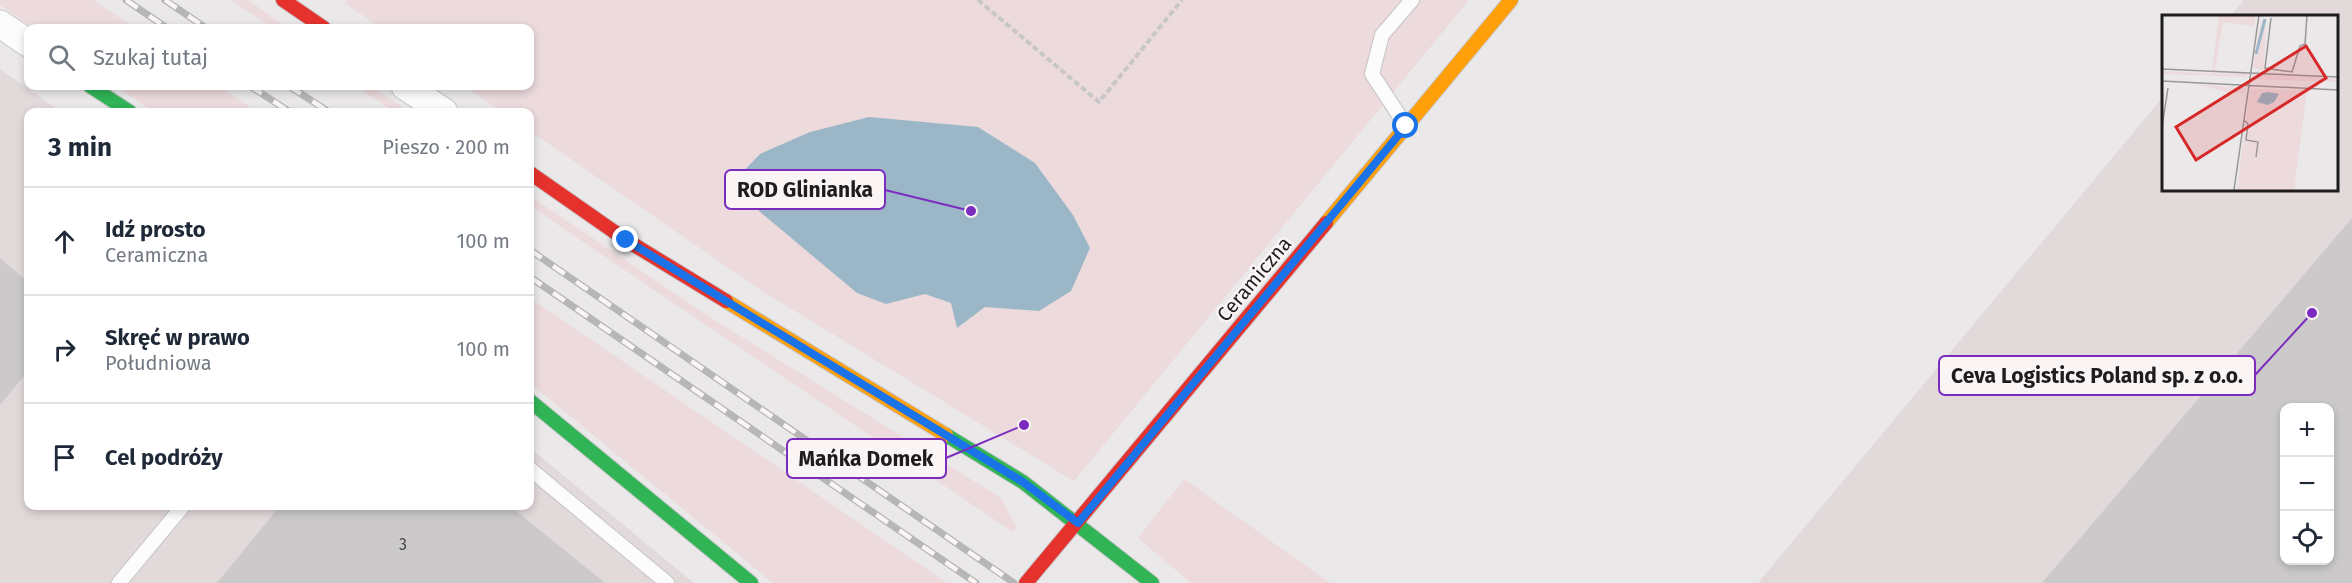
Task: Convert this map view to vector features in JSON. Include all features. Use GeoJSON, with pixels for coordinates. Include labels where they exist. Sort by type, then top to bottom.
{"type":"FeatureCollection","features":[{"type":"Feature","properties":{"kind":"street"},"geometry":{"type":"LineString","coordinates":[[284,0],[318,24]]}},
{"type":"Feature","properties":{"kind":"street","name":"Ceramiczna"},"geometry":{"type":"LineString","coordinates":[[1026,583],[1511,0]]}},
{"type":"Feature","properties":{"kind":"street"},"geometry":{"type":"LineString","coordinates":[[0,24],[24,40]]}},
{"type":"Feature","properties":{"kind":"street"},"geometry":{"type":"LineString","coordinates":[[96,90],[123,108]]}},
{"type":"Feature","properties":{"kind":"street"},"geometry":{"type":"LineString","coordinates":[[411,90],[438,108]]}},
{"type":"Feature","properties":{"kind":"street"},"geometry":{"type":"LineString","coordinates":[[534,176],[626,240],[1023,482],[1152,583]]}},
{"type":"Feature","properties":{"kind":"street"},"geometry":{"type":"LineString","coordinates":[[534,404],[752,583]]}},
{"type":"Feature","properties":{"kind":"lane"},"geometry":{"type":"LineString","coordinates":[[1406,126],[1372,74],[1382,35],[1412,0]]}},
{"type":"Feature","properties":{"kind":"lane"},"geometry":{"type":"LineString","coordinates":[[534,473],[667,583]]}},
{"type":"Feature","properties":{"kind":"lane"},"geometry":{"type":"LineString","coordinates":[[119,583],[180,510]]}},
{"type":"Feature","properties":{"kind":"path"},"geometry":{"type":"LineString","coordinates":[[978,0],[1099,102],[1182,0]]}},
{"type":"Feature","properties":{"kind":"shaded area"},"geometry":{"type":"Polygon","coordinates":[[[0,0],[93,0],[129,24],[28,24],[0,5],[0,0]]]}},
{"type":"Feature","properties":{"kind":"shaded area"},"geometry":{"type":"Polygon","coordinates":[[[231,0],[248,0],[282,24],[267,24],[231,0]]]}},
{"type":"Feature","properties":{"kind":"shaded area"},"geometry":{"type":"Polygon","coordinates":[[[348,0],[1469,0],[1074,481],[762,291],[534,134],[534,108],[497,108],[470,90],[534,90],[534,24],[375,24],[345,3],[348,0]]]}},
{"type":"Feature","properties":{"kind":"shaded area"},"geometry":{"type":"Polygon","coordinates":[[[2244,0],[2352,0],[2352,583],[1758,583],[2162,98],[2162,190],[2337,190],[2337,15],[2231,15],[2244,0]]]}},
{"type":"Feature","properties":{"kind":"shaded area"},"geometry":{"type":"Polygon","coordinates":[[[0,69],[24,86],[24,90],[30,90],[55,108],[24,108],[24,510],[534,510],[534,451],[694,583],[0,583],[0,69]]]}},
{"type":"Feature","properties":{"kind":"shaded area"},"geometry":{"type":"Polygon","coordinates":[[[122,90],[224,90],[251,108],[148,108],[122,90]]]}},
{"type":"Feature","properties":{"kind":"shaded area"},"geometry":{"type":"Polygon","coordinates":[[[362,90],[376,90],[403,108],[389,108],[362,90]]]}},
{"type":"Feature","properties":{"kind":"shaded area"},"geometry":{"type":"Polygon","coordinates":[[[534,199],[716,321],[1001,498],[1017,528],[1013,532],[534,208],[534,199]]]}},
{"type":"Feature","properties":{"kind":"shaded area"},"geometry":{"type":"Polygon","coordinates":[[[534,301],[947,583],[773,583],[534,386],[534,301]]]}},
{"type":"Feature","properties":{"kind":"shaded area"},"geometry":{"type":"Polygon","coordinates":[[[1184,479],[1330,583],[1191,583],[1138,538],[1184,479]]]}},
{"type":"Feature","properties":{"kind":"water"},"geometry":{"type":"Polygon","coordinates":[[[869,117],[978,127],[1035,163],[1073,215],[1090,248],[1071,291],[1039,311],[985,307],[957,328],[951,303],[925,294],[886,304],[857,293],[759,211],[734,181],[760,154],[810,132],[869,117]]]}},
{"type":"Feature","properties":{"kind":"building"},"geometry":{"type":"Polygon","coordinates":[[[2352,218],[2352,583],[2042,583],[2352,218]]]}},
{"type":"Feature","properties":{"kind":"building"},"geometry":{"type":"Polygon","coordinates":[[[0,258],[24,279],[24,376],[0,405],[0,258]]]}},
{"type":"Feature","properties":{"kind":"building"},"geometry":{"type":"Polygon","coordinates":[[[277,510],[515,510],[605,583],[217,583],[277,510]]]}},
{"type":"Feature","properties":{"kind":"railway"},"geometry":{"type":"LineString","coordinates":[[126,0],[161,24]]}},
{"type":"Feature","properties":{"kind":"railway"},"geometry":{"type":"LineString","coordinates":[[165,0],[200,24]]}},
{"type":"Feature","properties":{"kind":"railway"},"geometry":{"type":"LineString","coordinates":[[256,90],[284,108]]}},
{"type":"Feature","properties":{"kind":"railway"},"geometry":{"type":"LineString","coordinates":[[295,90],[323,108]]}},
{"type":"Feature","properties":{"kind":"railway"},"geometry":{"type":"LineString","coordinates":[[534,253],[1014,583]]}},
{"type":"Feature","properties":{"kind":"railway"},"geometry":{"type":"LineString","coordinates":[[534,280],[976,583]]}},
{"type":"Feature","properties":{"kind":"traffic: fast"},"geometry":{"type":"LineString","coordinates":[[96,90],[124,108]]}},
{"type":"Feature","properties":{"kind":"traffic: fast"},"geometry":{"type":"LineString","coordinates":[[534,404],[751,583]]}},
{"type":"Feature","properties":{"kind":"traffic: fast"},"geometry":{"type":"LineString","coordinates":[[946,435],[1023,482],[1152,583]]}},
{"type":"Feature","properties":{"kind":"traffic: slow"},"geometry":{"type":"LineString","coordinates":[[1326,223],[1511,0]]}},
{"type":"Feature","properties":{"kind":"traffic: slow"},"geometry":{"type":"LineString","coordinates":[[726,301],[946,435]]}},
{"type":"Feature","properties":{"kind":"traffic: jam"},"geometry":{"type":"LineString","coordinates":[[283,0],[318,24]]}},
{"type":"Feature","properties":{"kind":"traffic: jam"},"geometry":{"type":"LineString","coordinates":[[534,176],[626,240],[726,301]]}},
{"type":"Feature","properties":{"kind":"traffic: jam"},"geometry":{"type":"LineString","coordinates":[[1026,583],[1326,223]]}},
{"type":"Feature","properties":{"kind":"place","name":"ROD Glinianka"},"geometry":{"type":"Point","coordinates":[971,211]}},
{"type":"Feature","properties":{"kind":"place","name":"Ceva Logistics Poland sp. z o.o."},"geometry":{"type":"Point","coordinates":[2312,313]}},
{"type":"Feature","properties":{"kind":"place","name":"Mańka Domek"},"geometry":{"type":"Point","coordinates":[1024,425]}},
{"type":"Feature","properties":{"kind":"route"},"geometry":{"type":"LineString","coordinates":[[626,240],[1023,482],[1078,523],[1406,126]]}}]}
